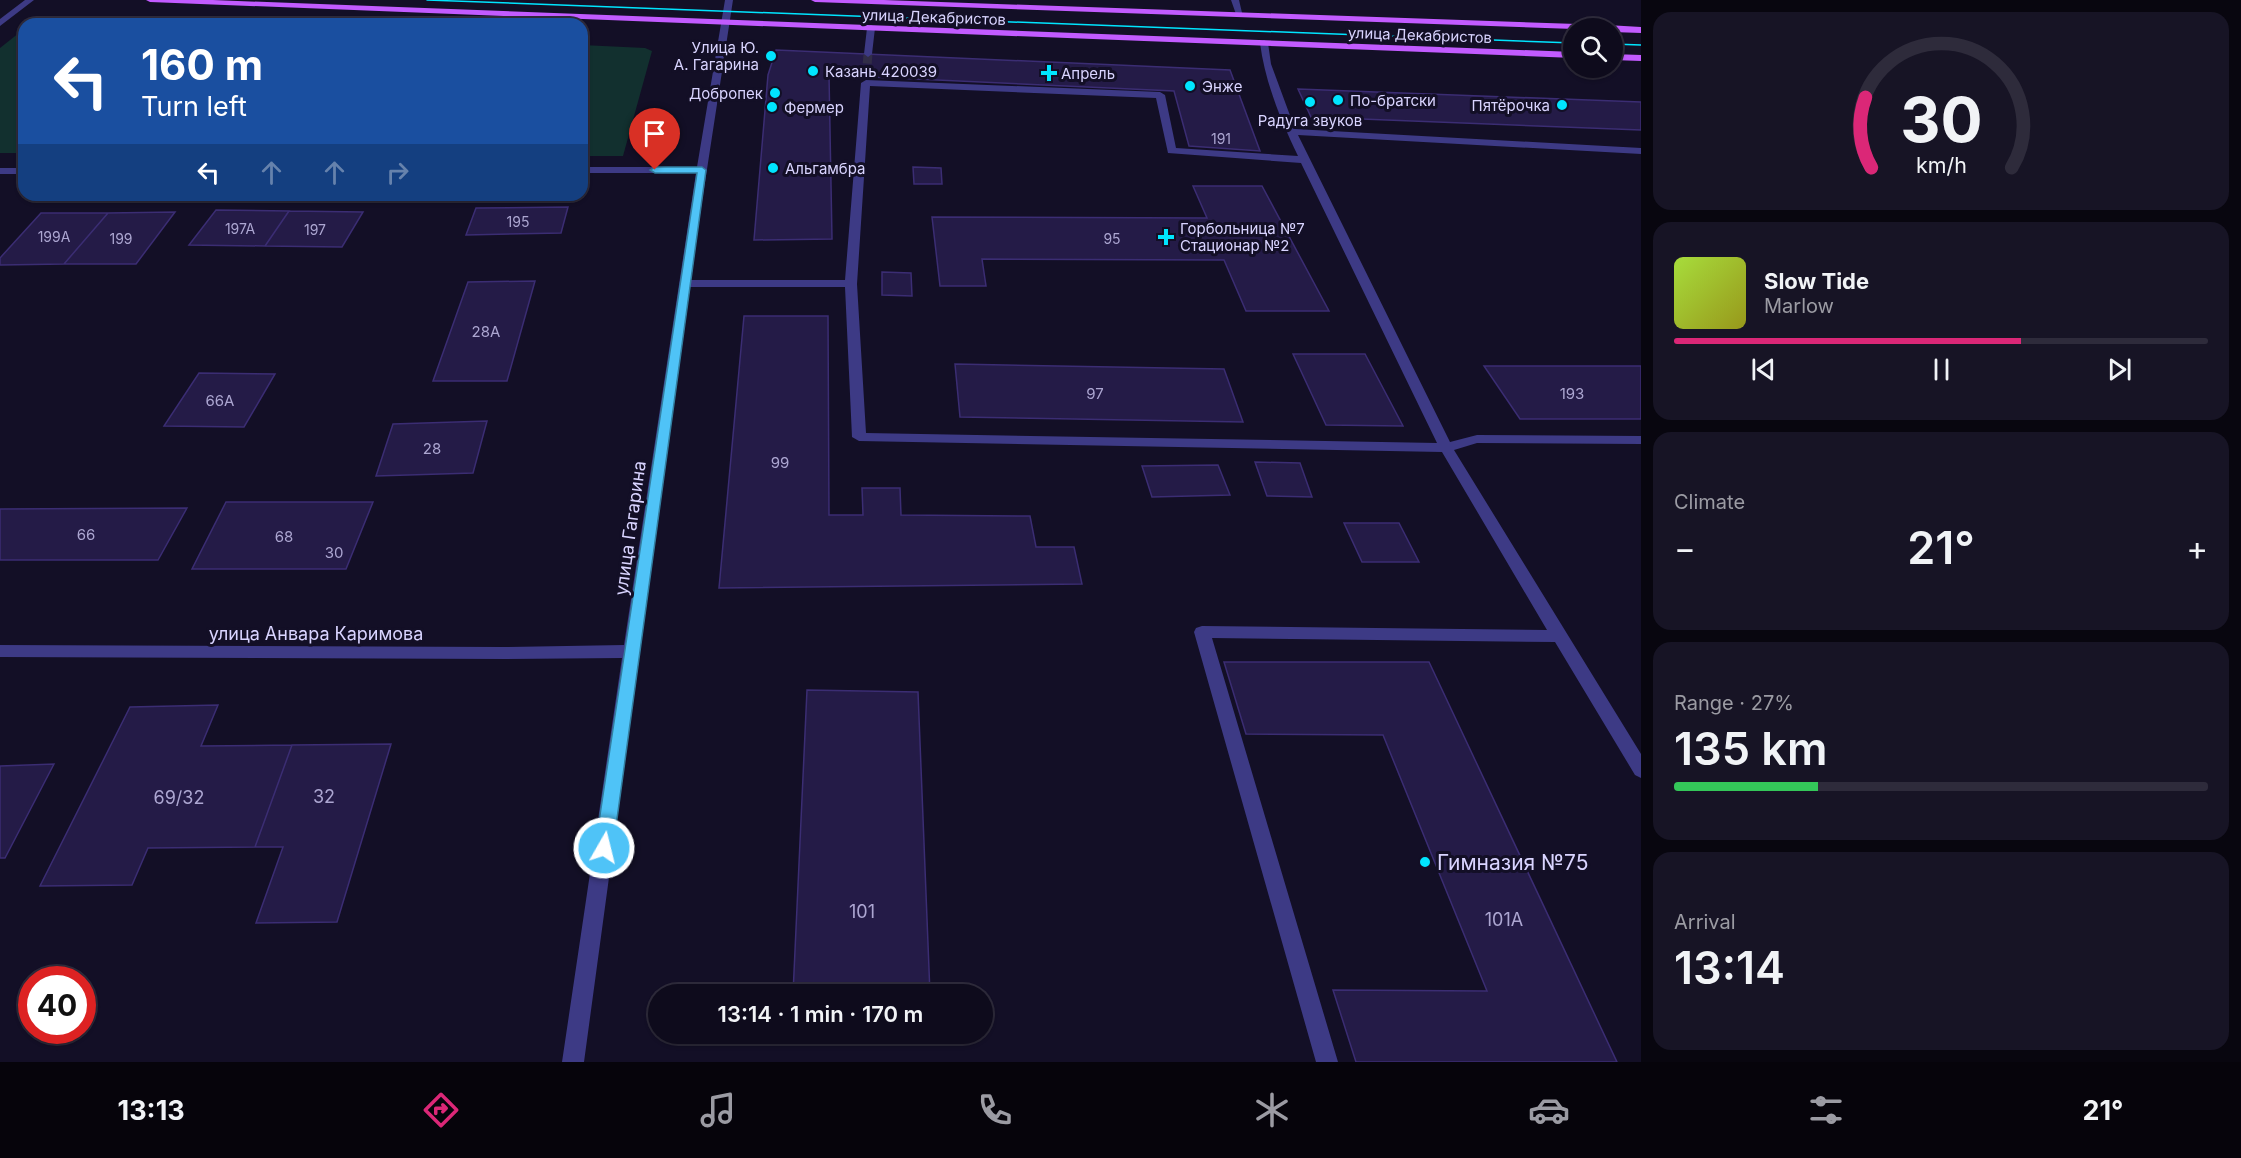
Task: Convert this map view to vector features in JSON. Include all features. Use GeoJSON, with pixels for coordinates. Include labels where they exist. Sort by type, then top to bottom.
{"type":"FeatureCollection","features":[{"type":"Feature","properties":{"kind":"main road","name":"улица Декабристов"},"geometry":{"type":"LineString","coordinates":[[150,0],[1563,55]]}},
{"type":"Feature","properties":{"kind":"main road","name":"улица Декабристов"},"geometry":{"type":"LineString","coordinates":[[815,0],[1563,26]]}},
{"type":"Feature","properties":{"kind":"main road"},"geometry":{"type":"LineString","coordinates":[[1623,29],[1641,30]]}},
{"type":"Feature","properties":{"kind":"main road"},"geometry":{"type":"LineString","coordinates":[[1623,57],[1641,58]]}},
{"type":"Feature","properties":{"kind":"street"},"geometry":{"type":"LineString","coordinates":[[0,23],[30,0]]}},
{"type":"Feature","properties":{"kind":"street","name":"улица Гагарина"},"geometry":{"type":"LineString","coordinates":[[573,1062],[684,283],[729,0]]}},
{"type":"Feature","properties":{"kind":"street"},"geometry":{"type":"LineString","coordinates":[[1235,0],[1240,15]]}},
{"type":"Feature","properties":{"kind":"street"},"geometry":{"type":"LineString","coordinates":[[868,54],[871,28]]}},
{"type":"Feature","properties":{"kind":"street"},"geometry":{"type":"LineString","coordinates":[[1264,43],[1267,63],[1291,132],[1446,448],[1641,770]]}},
{"type":"Feature","properties":{"kind":"street"},"geometry":{"type":"LineString","coordinates":[[1305,160],[1172,151],[1160,95],[866,80],[851,284],[859,437],[1446,448],[1478,439],[1641,440]]}},
{"type":"Feature","properties":{"kind":"street"},"geometry":{"type":"LineString","coordinates":[[1291,132],[1641,151]]}},
{"type":"Feature","properties":{"kind":"street"},"geometry":{"type":"LineString","coordinates":[[588,170],[702,170]]}},
{"type":"Feature","properties":{"kind":"street"},"geometry":{"type":"LineString","coordinates":[[0,171],[18,171]]}},
{"type":"Feature","properties":{"kind":"street"},"geometry":{"type":"LineString","coordinates":[[684,283],[851,284]]}},
{"type":"Feature","properties":{"kind":"street"},"geometry":{"type":"LineString","coordinates":[[1327,1062],[1202,632],[1558,636]]}},
{"type":"Feature","properties":{"kind":"street","name":"улица Анвара Каримова"},"geometry":{"type":"LineString","coordinates":[[0,651],[491,653],[631,651]]}},
{"type":"Feature","properties":{"kind":"green space"},"geometry":{"type":"Polygon","coordinates":[[[18,34],[18,153],[0,153],[0,48],[18,34]]]}},
{"type":"Feature","properties":{"kind":"green space"},"geometry":{"type":"Polygon","coordinates":[[[588,45],[645,48],[652,51],[623,156],[588,156],[588,45]]]}},
{"type":"Feature","properties":{"kind":"building"},"geometry":{"type":"Polygon","coordinates":[[[776,50],[1230,70],[1260,151],[1189,146],[1174,91],[829,75],[832,239],[754,240],[768,75],[776,50]]]}},
{"type":"Feature","properties":{"kind":"building"},"geometry":{"type":"Polygon","coordinates":[[[1298,89],[1641,102],[1641,130],[1311,117],[1298,89]]]}},
{"type":"Feature","properties":{"kind":"building"},"geometry":{"type":"Polygon","coordinates":[[[913,167],[941,168],[942,184],[914,184],[913,167]]]}},
{"type":"Feature","properties":{"kind":"building"},"geometry":{"type":"Polygon","coordinates":[[[1193,186],[1262,186],[1329,311],[1246,311],[1224,260],[982,259],[986,286],[940,286],[932,217],[1207,218],[1193,186]]]}},
{"type":"Feature","properties":{"kind":"building"},"geometry":{"type":"Polygon","coordinates":[[[568,207],[561,233],[466,235],[476,208],[568,207]]]}},
{"type":"Feature","properties":{"kind":"building"},"geometry":{"type":"Polygon","coordinates":[[[216,210],[289,211],[265,246],[189,245],[216,210]]]}},
{"type":"Feature","properties":{"kind":"building"},"geometry":{"type":"Polygon","coordinates":[[[289,211],[363,212],[342,247],[265,246],[289,211]]]}},
{"type":"Feature","properties":{"kind":"building"},"geometry":{"type":"Polygon","coordinates":[[[175,212],[136,264],[64,264],[108,213],[175,212]]]}},
{"type":"Feature","properties":{"kind":"building"},"geometry":{"type":"Polygon","coordinates":[[[41,213],[108,213],[64,264],[0,265],[0,258],[41,213]]]}},
{"type":"Feature","properties":{"kind":"building"},"geometry":{"type":"Polygon","coordinates":[[[882,272],[911,273],[912,296],[882,295],[882,272]]]}},
{"type":"Feature","properties":{"kind":"building"},"geometry":{"type":"Polygon","coordinates":[[[535,281],[507,381],[433,381],[468,282],[535,281]]]}},
{"type":"Feature","properties":{"kind":"building"},"geometry":{"type":"Polygon","coordinates":[[[744,316],[828,316],[829,515],[863,515],[862,488],[900,488],[901,515],[1030,516],[1036,547],[1074,547],[1082,584],[719,588],[744,316]]]}},
{"type":"Feature","properties":{"kind":"building"},"geometry":{"type":"Polygon","coordinates":[[[1293,354],[1365,354],[1403,426],[1326,425],[1293,354]]]}},
{"type":"Feature","properties":{"kind":"building"},"geometry":{"type":"Polygon","coordinates":[[[955,364],[1224,369],[1243,422],[960,417],[955,364]]]}},
{"type":"Feature","properties":{"kind":"building"},"geometry":{"type":"Polygon","coordinates":[[[1484,366],[1641,366],[1641,419],[1520,419],[1484,366]]]}},
{"type":"Feature","properties":{"kind":"building"},"geometry":{"type":"Polygon","coordinates":[[[199,373],[275,374],[244,427],[164,426],[199,373]]]}},
{"type":"Feature","properties":{"kind":"building"},"geometry":{"type":"Polygon","coordinates":[[[487,421],[473,473],[376,476],[393,424],[487,421]]]}},
{"type":"Feature","properties":{"kind":"building"},"geometry":{"type":"Polygon","coordinates":[[[1255,462],[1300,463],[1312,497],[1267,496],[1255,462]]]}},
{"type":"Feature","properties":{"kind":"building"},"geometry":{"type":"Polygon","coordinates":[[[1218,465],[1230,495],[1152,497],[1142,466],[1218,465]]]}},
{"type":"Feature","properties":{"kind":"building"},"geometry":{"type":"Polygon","coordinates":[[[226,502],[373,502],[346,569],[192,569],[226,502]]]}},
{"type":"Feature","properties":{"kind":"building"},"geometry":{"type":"Polygon","coordinates":[[[187,508],[158,560],[0,560],[0,509],[187,508]]]}},
{"type":"Feature","properties":{"kind":"building"},"geometry":{"type":"Polygon","coordinates":[[[1344,523],[1399,523],[1419,562],[1362,562],[1344,523]]]}},
{"type":"Feature","properties":{"kind":"building"},"geometry":{"type":"Polygon","coordinates":[[[1224,662],[1429,662],[1617,1062],[1356,1062],[1333,990],[1487,991],[1383,735],[1246,734],[1224,662]]]}},
{"type":"Feature","properties":{"kind":"building"},"geometry":{"type":"Polygon","coordinates":[[[807,690],[918,692],[930,984],[793,984],[807,690]]]}},
{"type":"Feature","properties":{"kind":"building"},"geometry":{"type":"Polygon","coordinates":[[[218,705],[201,746],[292,745],[255,847],[148,848],[132,885],[40,886],[130,707],[218,705]]]}},
{"type":"Feature","properties":{"kind":"building"},"geometry":{"type":"Polygon","coordinates":[[[391,744],[337,922],[256,923],[283,847],[255,847],[292,745],[391,744]]]}},
{"type":"Feature","properties":{"kind":"building"},"geometry":{"type":"Polygon","coordinates":[[[54,764],[5,858],[0,858],[0,766],[54,764]]]}},
{"type":"Feature","properties":{"kind":"tunnel"},"geometry":{"type":"LineString","coordinates":[[866,77],[868,54]]}},
{"type":"Feature","properties":{"kind":"tram line"},"geometry":{"type":"LineString","coordinates":[[427,0],[1563,43]]}},
{"type":"Feature","properties":{"kind":"tram line"},"geometry":{"type":"LineString","coordinates":[[1623,44],[1641,45]]}},
{"type":"Feature","properties":{"kind":"place","name":"Улица Ю. А. Гагарина"},"geometry":{"type":"Point","coordinates":[771,56]}},
{"type":"Feature","properties":{"kind":"place","name":"Казань 420039"},"geometry":{"type":"Point","coordinates":[813,71]}},
{"type":"Feature","properties":{"kind":"place","name":"Апрель"},"geometry":{"type":"Point","coordinates":[1049,73]}},
{"type":"Feature","properties":{"kind":"place","name":"Энже"},"geometry":{"type":"Point","coordinates":[1190,86]}},
{"type":"Feature","properties":{"kind":"place","name":"Добропек"},"geometry":{"type":"Point","coordinates":[775,93]}},
{"type":"Feature","properties":{"kind":"place","name":"По-братски"},"geometry":{"type":"Point","coordinates":[1338,100]}},
{"type":"Feature","properties":{"kind":"place","name":"Радуга звуков"},"geometry":{"type":"Point","coordinates":[1310,102]}},
{"type":"Feature","properties":{"kind":"place","name":"Пятёрочка"},"geometry":{"type":"Point","coordinates":[1562,105]}},
{"type":"Feature","properties":{"kind":"place","name":"Фермер"},"geometry":{"type":"Point","coordinates":[772,107]}},
{"type":"Feature","properties":{"kind":"place","name":"Альгамбра"},"geometry":{"type":"Point","coordinates":[773,168]}},
{"type":"Feature","properties":{"kind":"place","name":"Горбольница №7 Стационар №2"},"geometry":{"type":"Point","coordinates":[1166,237]}},
{"type":"Feature","properties":{"kind":"place","name":"Гимназия №75"},"geometry":{"type":"Point","coordinates":[1425,862]}},
{"type":"Feature","properties":{"kind":"route"},"geometry":{"type":"LineString","coordinates":[[604,848],[702,170],[655,170]]}}]}
